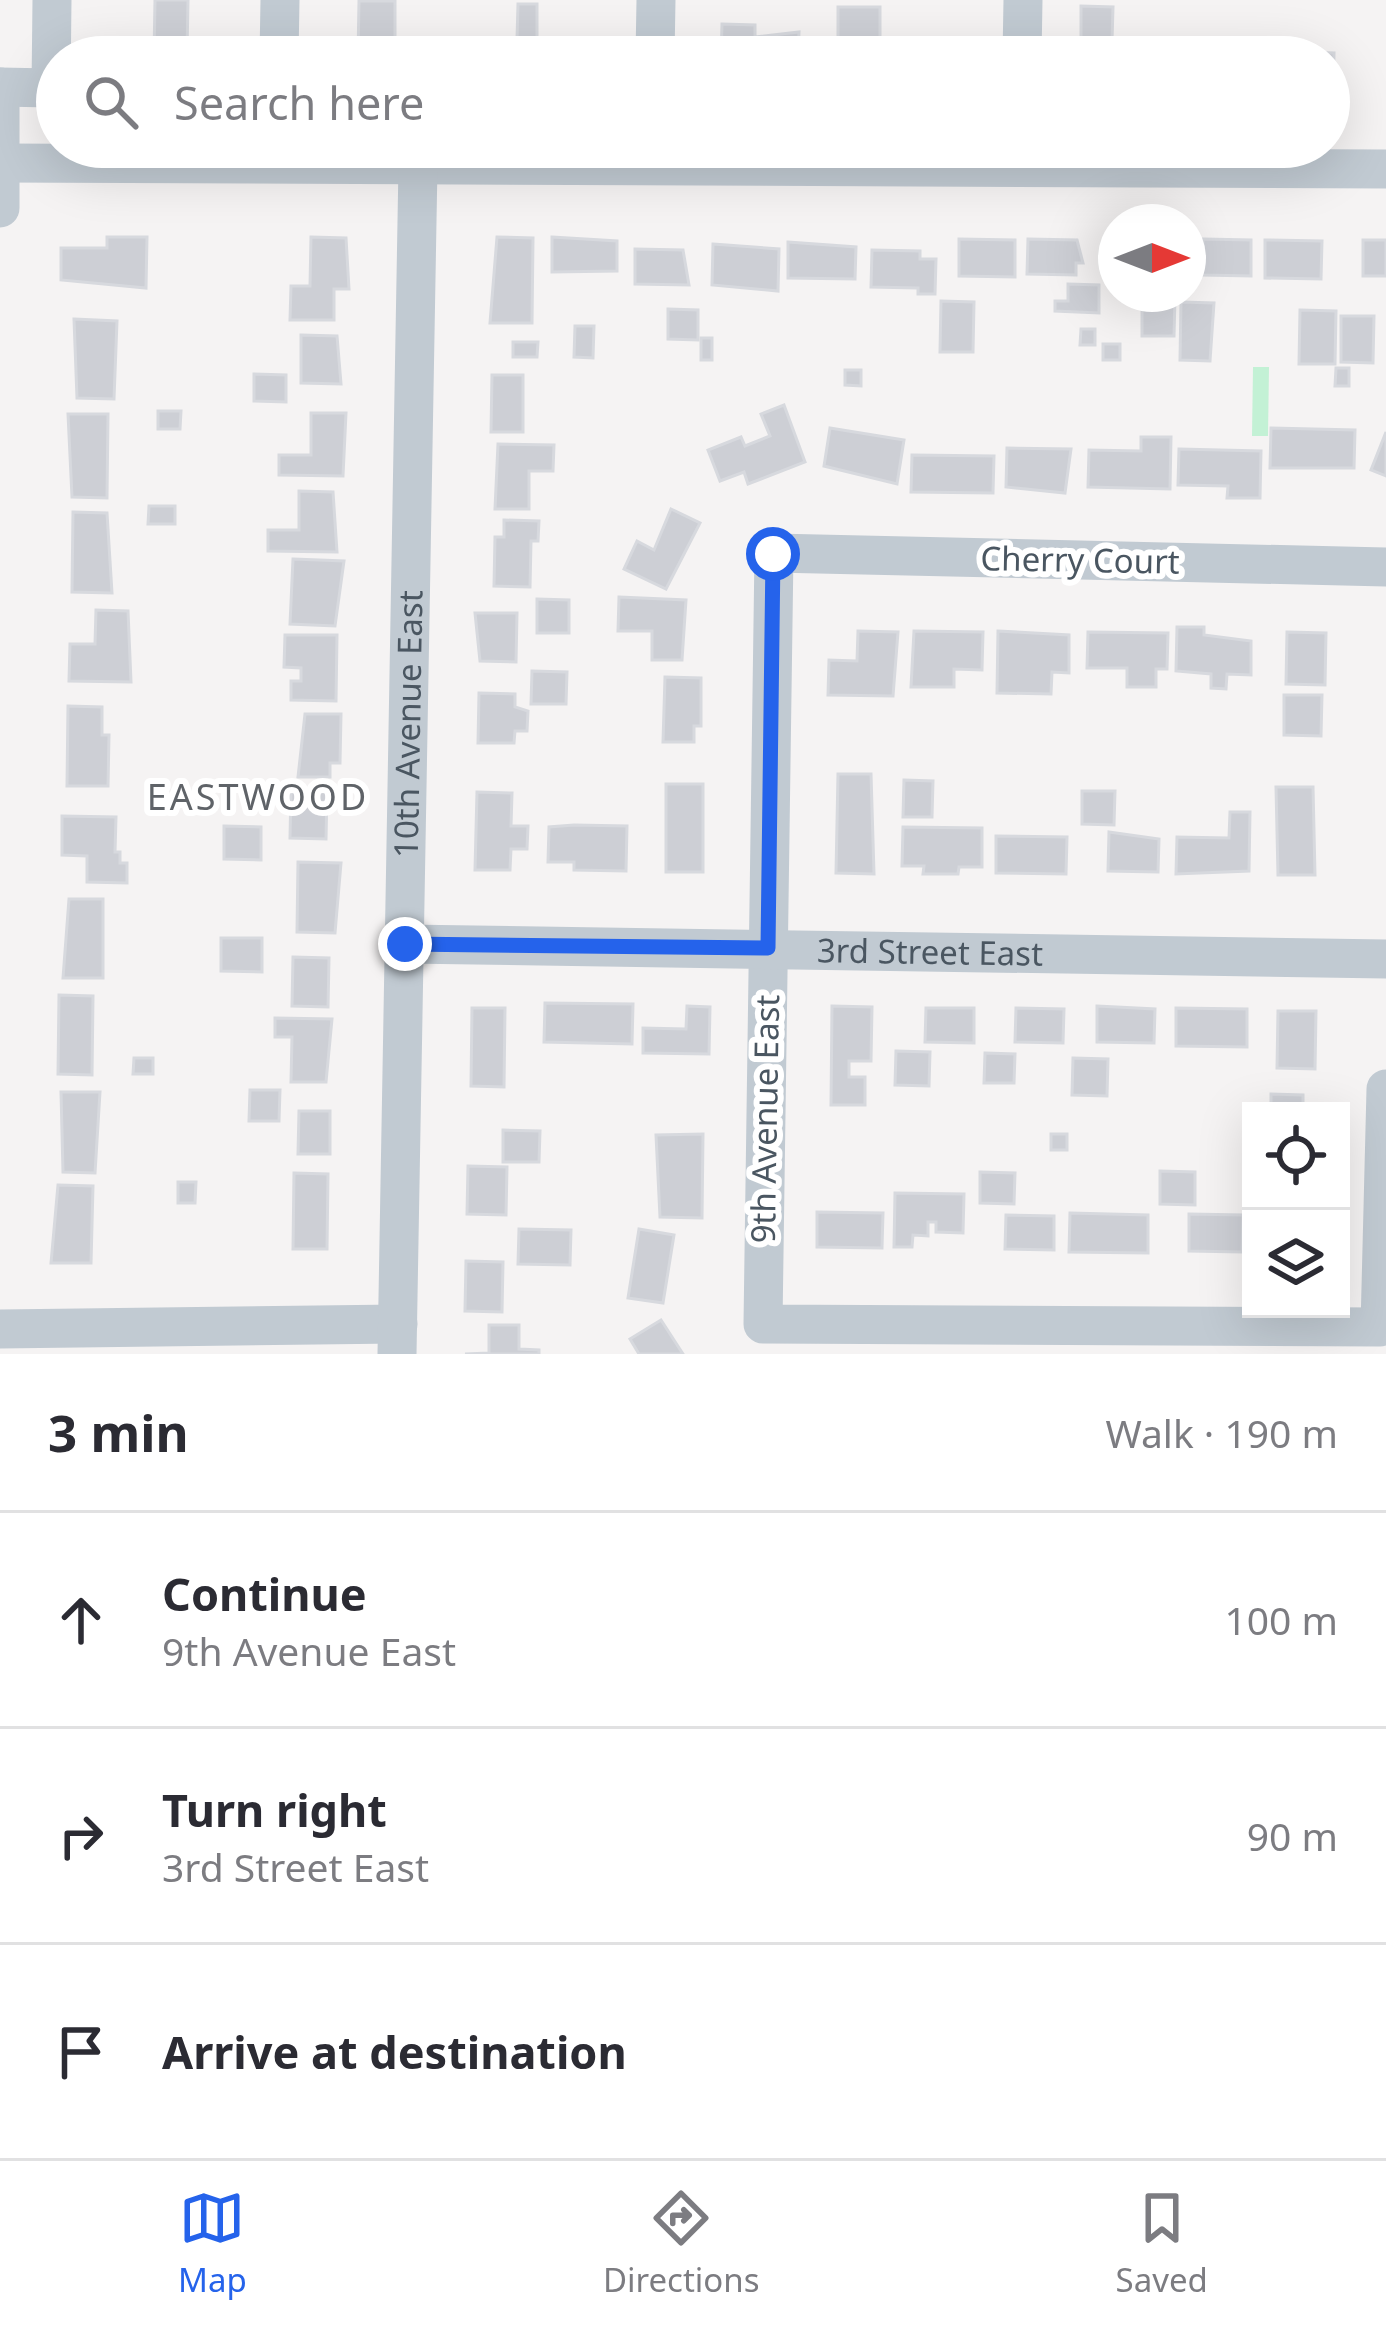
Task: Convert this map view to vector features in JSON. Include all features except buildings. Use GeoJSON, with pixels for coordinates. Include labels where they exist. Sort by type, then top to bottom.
{"type":"FeatureCollection","features":[{"type":"Feature","properties":{"kind":"street"},"geometry":{"type":"LineString","coordinates":[[52,0],[52,36]]}},
{"type":"Feature","properties":{"kind":"street"},"geometry":{"type":"LineString","coordinates":[[279,36],[280,0]]}},
{"type":"Feature","properties":{"kind":"street"},"geometry":{"type":"LineString","coordinates":[[655,36],[656,0]]}},
{"type":"Feature","properties":{"kind":"street"},"geometry":{"type":"LineString","coordinates":[[1022,36],[1023,0]]}},
{"type":"Feature","properties":{"kind":"street"},"geometry":{"type":"LineString","coordinates":[[0,208],[0,87],[36,88]]}},
{"type":"Feature","properties":{"kind":"street"},"geometry":{"type":"LineString","coordinates":[[0,163],[36,162]]}},
{"type":"Feature","properties":{"kind":"street","name":"10th Avenue East"},"geometry":{"type":"LineString","coordinates":[[397,1339],[418,168]]}},
{"type":"Feature","properties":{"kind":"street"},"geometry":{"type":"LineString","coordinates":[[1350,168],[1386,169]]}},
{"type":"Feature","properties":{"kind":"street","name":"Cherry Court"},"geometry":{"type":"LineString","coordinates":[[773,554],[1386,567]]}},
{"type":"Feature","properties":{"kind":"street","name":"9th Avenue East"},"geometry":{"type":"LineString","coordinates":[[773,554],[763,1324],[1380,1327],[1386,1089]]}},
{"type":"Feature","properties":{"kind":"street","name":"3rd Street East"},"geometry":{"type":"LineString","coordinates":[[405,944],[1386,959]]}},
{"type":"Feature","properties":{"kind":"street"},"geometry":{"type":"LineString","coordinates":[[0,1329],[397,1339]]}},
{"type":"Feature","properties":{"kind":"green space"},"geometry":{"type":"Polygon","coordinates":[[[1253,367],[1269,367],[1268,436],[1252,436],[1253,367]]]}},
{"type":"Feature","properties":{"kind":"district","name":"EASTWOOD"},"geometry":{"type":"Point","coordinates":[258,797]}},
{"type":"Feature","properties":{"kind":"route"},"geometry":{"type":"LineString","coordinates":[[405,944],[768,948],[773,554]]}}]}
